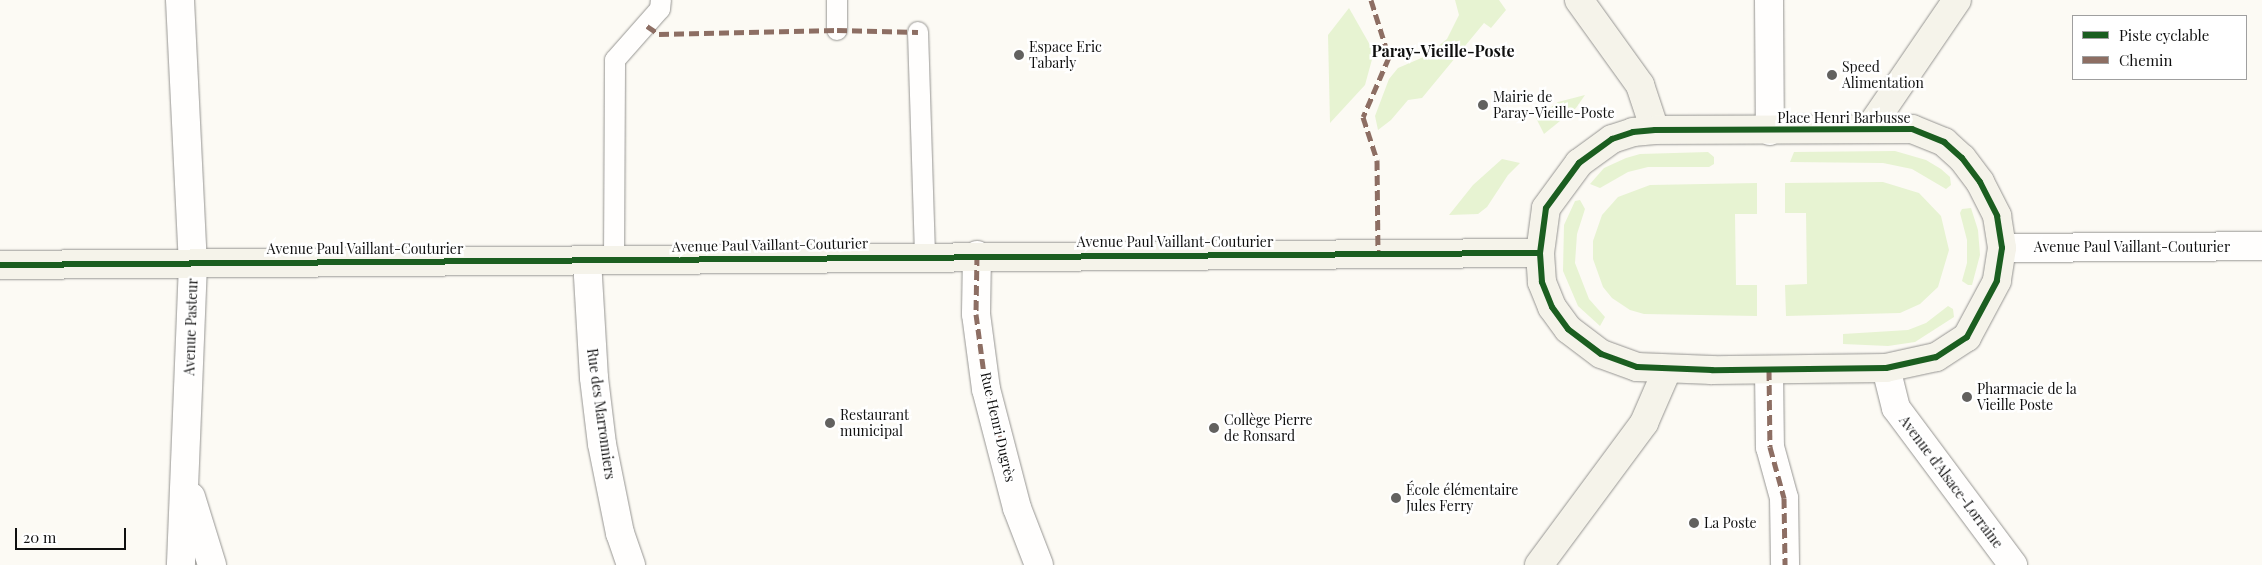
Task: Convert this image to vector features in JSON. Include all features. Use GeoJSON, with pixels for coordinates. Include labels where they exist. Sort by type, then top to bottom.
{"type":"FeatureCollection","features":[{"type":"Feature","properties":{"kind":"street","name":"Avenue Pasteur"},"geometry":{"type":"LineString","coordinates":[[180,0],[193,264],[181,565]]}},
{"type":"Feature","properties":{"kind":"street"},"geometry":{"type":"LineString","coordinates":[[1579,0],[1640,85],[1655,130]]}},
{"type":"Feature","properties":{"kind":"street"},"geometry":{"type":"LineString","coordinates":[[1768,0],[1770,131]]}},
{"type":"Feature","properties":{"kind":"street"},"geometry":{"type":"LineString","coordinates":[[1869,129],[1957,0]]}},
{"type":"Feature","properties":{"kind":"street","name":"Place Henri Barbusse"},"geometry":{"type":"LineString","coordinates":[[1912,129],[1929,134],[1962,158],[1980,182],[1997,216],[2002,248],[1997,281],[1967,337],[1936,357],[1886,368],[1667,370],[1637,367],[1602,354],[1568,329],[1552,306],[1542,282],[1540,253],[1546,208],[1566,177],[1612,139],[1633,132],[1655,130],[1770,131],[1912,129]]}},
{"type":"Feature","properties":{"kind":"street","name":"Avenue Paul Vaillant-Couturier"},"geometry":{"type":"LineString","coordinates":[[2002,248],[2262,246]]}},
{"type":"Feature","properties":{"kind":"street","name":"Avenue Paul Vaillant-Couturier"},"geometry":{"type":"LineString","coordinates":[[0,265],[977,255],[1540,253]]}},
{"type":"Feature","properties":{"kind":"street","name":"Rue Henri Dugrès"},"geometry":{"type":"LineString","coordinates":[[977,255],[976,314],[986,389],[1017,508],[1039,565]]}},
{"type":"Feature","properties":{"kind":"street","name":"Rue des Marronniers"},"geometry":{"type":"LineString","coordinates":[[587,260],[594,378],[602,444],[620,533],[631,565]]}},
{"type":"Feature","properties":{"kind":"street","name":"Avenue d'Alsace-Lorraine"},"geometry":{"type":"LineString","coordinates":[[1886,368],[1896,408],[2013,565]]}},
{"type":"Feature","properties":{"kind":"street"},"geometry":{"type":"LineString","coordinates":[[1539,565],[1644,423],[1667,370]]}},
{"type":"Feature","properties":{"kind":"street"},"geometry":{"type":"LineString","coordinates":[[1769,370],[1770,448],[1784,498],[1785,565]]}},
{"type":"Feature","properties":{"kind":"street"},"geometry":{"type":"LineString","coordinates":[[185,480],[212,565]]}},
{"type":"Feature","properties":{"kind":"lane"},"geometry":{"type":"LineString","coordinates":[[614,259],[615,60],[656,15],[661,0]]}},
{"type":"Feature","properties":{"kind":"lane"},"geometry":{"type":"LineString","coordinates":[[838,0],[838,30]]}},
{"type":"Feature","properties":{"kind":"lane"},"geometry":{"type":"LineString","coordinates":[[918,32],[925,256]]}},
{"type":"Feature","properties":{"kind":"green space"},"geometry":{"type":"Polygon","coordinates":[[[1455,0],[1499,0],[1506,10],[1491,28],[1484,23],[1422,98],[1408,100],[1391,120],[1378,130],[1375,116],[1389,79],[1398,68],[1426,56],[1447,39],[1459,15],[1455,0]]]}},
{"type":"Feature","properties":{"kind":"green space"},"geometry":{"type":"Polygon","coordinates":[[[1349,8],[1374,52],[1365,85],[1330,123],[1328,35],[1349,8]]]}},
{"type":"Feature","properties":{"kind":"green space"},"geometry":{"type":"Polygon","coordinates":[[[1585,95],[1576,108],[1544,134],[1536,118],[1558,102],[1585,95]]]}},
{"type":"Feature","properties":{"kind":"green space"},"geometry":{"type":"Polygon","coordinates":[[[1895,151],[1926,160],[1941,169],[1950,177],[1951,185],[1946,189],[1912,169],[1883,163],[1790,162],[1794,152],[1895,151]]]}},
{"type":"Feature","properties":{"kind":"green space"},"geometry":{"type":"Polygon","coordinates":[[[1708,152],[1714,157],[1714,164],[1709,167],[1648,167],[1628,172],[1600,188],[1590,184],[1604,168],[1640,154],[1708,152]]]}},
{"type":"Feature","properties":{"kind":"green space"},"geometry":{"type":"Polygon","coordinates":[[[1502,159],[1520,163],[1508,175],[1487,207],[1478,214],[1449,215],[1473,185],[1502,159]]]}},
{"type":"Feature","properties":{"kind":"green space"},"geometry":{"type":"Polygon","coordinates":[[[1883,182],[1919,193],[1941,216],[1949,250],[1938,287],[1920,304],[1900,313],[1786,316],[1785,285],[1807,284],[1806,213],[1785,213],[1785,183],[1883,182]]]}},
{"type":"Feature","properties":{"kind":"green space"},"geometry":{"type":"Polygon","coordinates":[[[1757,183],[1757,214],[1735,214],[1736,285],[1757,285],[1757,316],[1644,314],[1630,310],[1612,298],[1603,287],[1593,259],[1593,241],[1602,215],[1618,197],[1650,185],[1757,183]]]}},
{"type":"Feature","properties":{"kind":"green space"},"geometry":{"type":"Polygon","coordinates":[[[1580,200],[1585,209],[1577,234],[1575,263],[1589,299],[1605,317],[1600,326],[1578,306],[1563,271],[1564,225],[1575,201],[1580,200]]]}},
{"type":"Feature","properties":{"kind":"green space"},"geometry":{"type":"Polygon","coordinates":[[[1971,208],[1978,230],[1980,255],[1972,285],[1968,285],[1962,281],[1967,263],[1967,240],[1960,213],[1962,209],[1971,208]]]}},
{"type":"Feature","properties":{"kind":"green space"},"geometry":{"type":"Polygon","coordinates":[[[1948,306],[1953,309],[1954,317],[1915,342],[1888,346],[1843,344],[1843,334],[1908,330],[1926,323],[1948,306]]]}},
{"type":"Feature","properties":{"kind":"marked path"},"geometry":{"type":"LineString","coordinates":[[1371,0],[1389,57],[1363,117],[1377,160],[1378,253]]}},
{"type":"Feature","properties":{"kind":"marked path"},"geometry":{"type":"LineString","coordinates":[[647,26],[659,34],[837,30],[918,32]]}},
{"type":"Feature","properties":{"kind":"marked path"},"geometry":{"type":"LineString","coordinates":[[977,255],[976,314],[986,389],[1005,456]]}},
{"type":"Feature","properties":{"kind":"marked path"},"geometry":{"type":"LineString","coordinates":[[1769,370],[1770,447],[1784,498],[1785,565]]}},
{"type":"Feature","properties":{"kind":"cycle path"},"geometry":{"type":"LineString","coordinates":[[1912,129],[1944,142],[1962,158],[1980,182],[1997,216],[2002,248],[1997,281],[1967,337],[1936,357],[1886,368],[1712,370],[1637,367],[1601,354],[1568,329],[1552,307],[1542,282],[1540,253],[1546,208],[1579,163],[1612,139],[1633,132],[1655,130],[1912,129]]}},
{"type":"Feature","properties":{"kind":"cycle path"},"geometry":{"type":"LineString","coordinates":[[0,265],[1540,253]]}},
{"type":"Feature","properties":{"kind":"place","name":"Espace Eric Tabarly"},"geometry":{"type":"Point","coordinates":[1019,55]}},
{"type":"Feature","properties":{"kind":"place","name":"Speed Alimentation"},"geometry":{"type":"Point","coordinates":[1832,75]}},
{"type":"Feature","properties":{"kind":"place","name":"Mairie de Paray-Vieille-Poste"},"geometry":{"type":"Point","coordinates":[1483,105]}},
{"type":"Feature","properties":{"kind":"place","name":"Pharmacie de la Vieille Poste"},"geometry":{"type":"Point","coordinates":[1967,397]}},
{"type":"Feature","properties":{"kind":"place","name":"Restaurant municipal"},"geometry":{"type":"Point","coordinates":[830,423]}},
{"type":"Feature","properties":{"kind":"place","name":"Collège Pierre de Ronsard"},"geometry":{"type":"Point","coordinates":[1214,428]}},
{"type":"Feature","properties":{"kind":"place","name":"École élémentaire Jules Ferry"},"geometry":{"type":"Point","coordinates":[1396,498]}},
{"type":"Feature","properties":{"kind":"place","name":"La Poste"},"geometry":{"type":"Point","coordinates":[1694,523]}},
{"type":"Feature","properties":{"kind":"district","name":"Paray-Vieille-Poste"},"geometry":{"type":"Point","coordinates":[1443,51]}}]}
